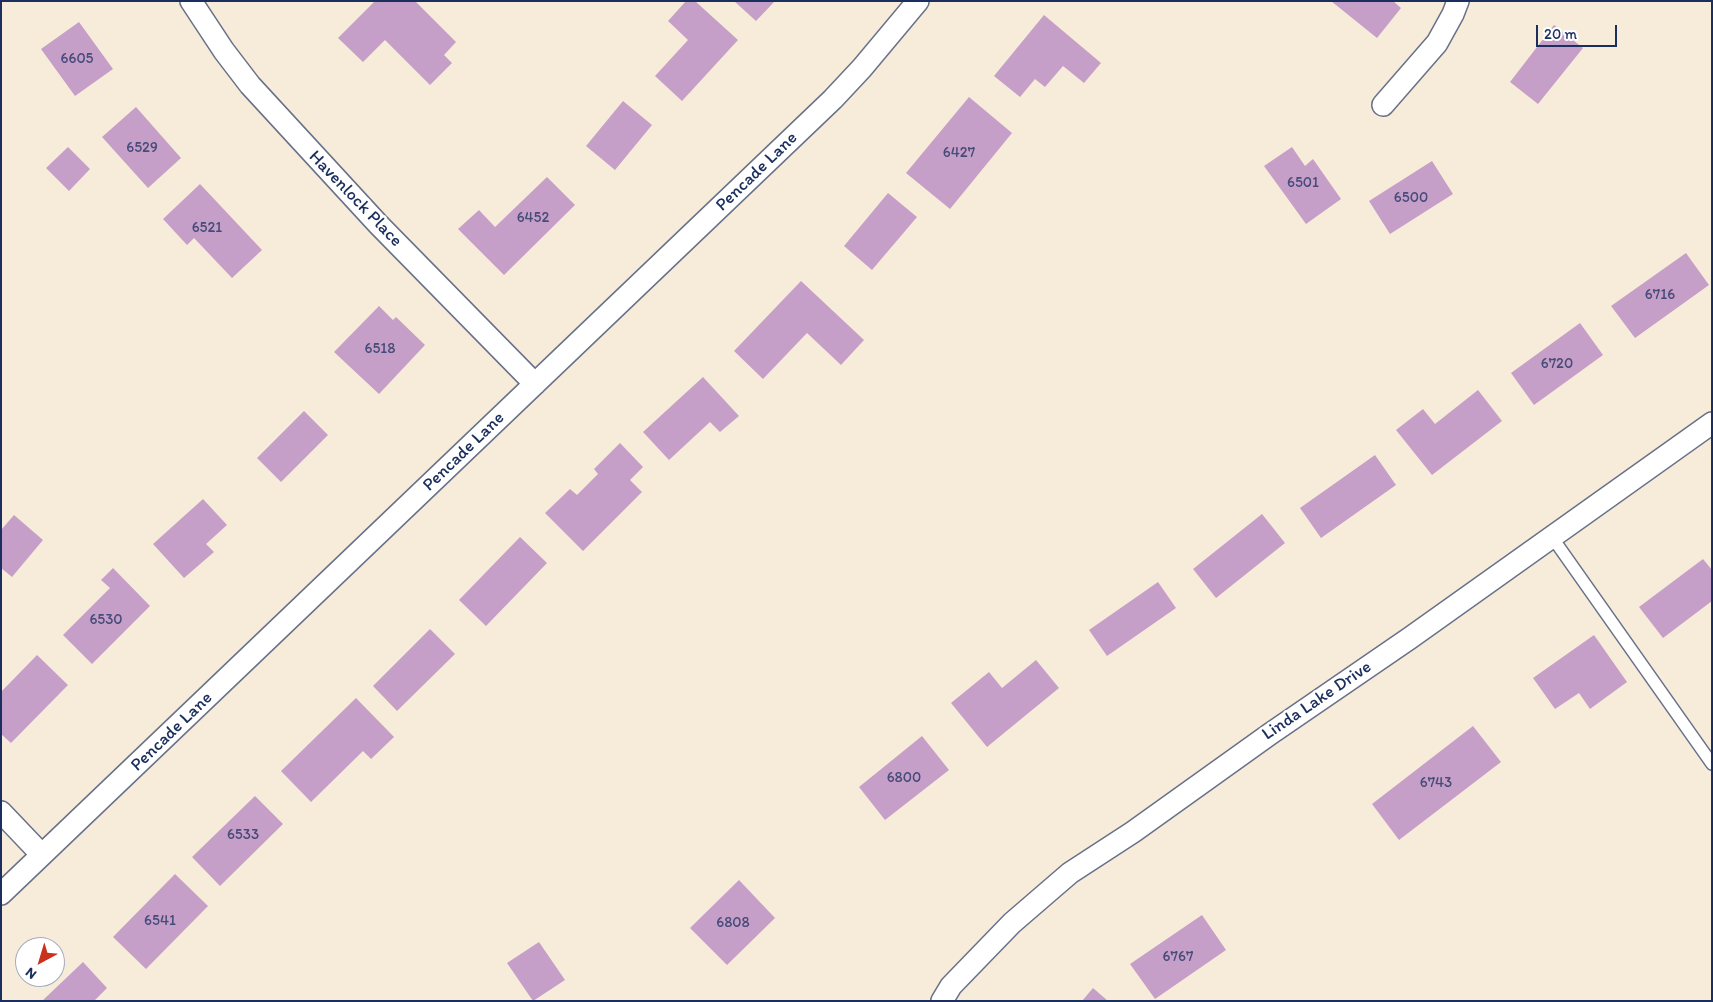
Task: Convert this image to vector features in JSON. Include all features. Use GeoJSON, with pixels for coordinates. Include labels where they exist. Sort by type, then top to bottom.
{"type":"FeatureCollection","features":[{"type":"Feature","properties":{"kind":"street","name":"Havenlock Place"},"geometry":{"type":"LineString","coordinates":[[190,1],[224,51],[262,99],[378,224],[535,384]]}},
{"type":"Feature","properties":{"kind":"street","name":"Pencade Lane"},"geometry":{"type":"LineString","coordinates":[[1,894],[833,100],[918,1]]}},
{"type":"Feature","properties":{"kind":"street"},"geometry":{"type":"LineString","coordinates":[[1383,105],[1437,44],[1454,14],[1458,1]]}},
{"type":"Feature","properties":{"kind":"street","name":"Linda Lake Drive"},"geometry":{"type":"LineString","coordinates":[[942,1001],[952,986],[1012,923],[1070,874],[1410,638],[1712,423]]}},
{"type":"Feature","properties":{"kind":"street"},"geometry":{"type":"LineString","coordinates":[[1,812],[42,855]]}},
{"type":"Feature","properties":{"kind":"lane"},"geometry":{"type":"LineString","coordinates":[[1552,537],[1712,764]]}},
{"type":"Feature","properties":{"kind":"building"},"geometry":{"type":"Polygon","coordinates":[[[375,1],[415,1],[456,42],[444,55],[452,63],[430,85],[385,40],[363,62],[338,38],[375,1]]]}},
{"type":"Feature","properties":{"kind":"building"},"geometry":{"type":"Polygon","coordinates":[[[686,1],[695,1],[738,40],[682,101],[655,76],[688,40],[668,21],[686,1]]]}},
{"type":"Feature","properties":{"kind":"building"},"geometry":{"type":"Polygon","coordinates":[[[734,1],[775,1],[756,21],[734,1]]]}},
{"type":"Feature","properties":{"kind":"building"},"geometry":{"type":"Polygon","coordinates":[[[1331,1],[1393,1],[1401,8],[1377,38],[1331,1]]]}},
{"type":"Feature","properties":{"kind":"building"},"geometry":{"type":"Polygon","coordinates":[[[1044,15],[1101,63],[1084,83],[1063,66],[1045,87],[1035,79],[1020,97],[994,76],[1044,15]]]}},
{"type":"Feature","properties":{"kind":"building"},"geometry":{"type":"Polygon","coordinates":[[[79,22],[113,69],[75,96],[41,49],[79,22]]]}},
{"type":"Feature","properties":{"kind":"building"},"geometry":{"type":"Polygon","coordinates":[[[1554,25],[1583,48],[1538,104],[1510,82],[1554,25]]]}},
{"type":"Feature","properties":{"kind":"building"},"geometry":{"type":"Polygon","coordinates":[[[969,97],[1012,133],[950,209],[906,173],[969,97]]]}},
{"type":"Feature","properties":{"kind":"building"},"geometry":{"type":"Polygon","coordinates":[[[623,101],[652,125],[615,170],[586,146],[623,101]]]}},
{"type":"Feature","properties":{"kind":"building"},"geometry":{"type":"Polygon","coordinates":[[[136,107],[181,158],[148,188],[102,137],[136,107]]]}},
{"type":"Feature","properties":{"kind":"building"},"geometry":{"type":"Polygon","coordinates":[[[68,147],[90,169],[69,191],[46,168],[68,147]]]}},
{"type":"Feature","properties":{"kind":"building"},"geometry":{"type":"Polygon","coordinates":[[[1292,147],[1305,166],[1313,159],[1341,199],[1306,224],[1264,166],[1292,147]]]}},
{"type":"Feature","properties":{"kind":"building"},"geometry":{"type":"Polygon","coordinates":[[[1432,161],[1453,194],[1390,234],[1369,201],[1432,161]]]}},
{"type":"Feature","properties":{"kind":"building"},"geometry":{"type":"Polygon","coordinates":[[[547,177],[575,205],[504,275],[458,229],[479,210],[495,227],[547,177]]]}},
{"type":"Feature","properties":{"kind":"building"},"geometry":{"type":"Polygon","coordinates":[[[200,184],[262,250],[232,278],[194,238],[187,245],[163,219],[200,184]]]}},
{"type":"Feature","properties":{"kind":"building"},"geometry":{"type":"Polygon","coordinates":[[[888,193],[917,217],[872,270],[844,246],[888,193]]]}},
{"type":"Feature","properties":{"kind":"building"},"geometry":{"type":"Polygon","coordinates":[[[1686,253],[1709,285],[1635,338],[1611,306],[1686,253]]]}},
{"type":"Feature","properties":{"kind":"building"},"geometry":{"type":"Polygon","coordinates":[[[801,281],[864,340],[841,365],[807,333],[763,379],[734,351],[801,281]]]}},
{"type":"Feature","properties":{"kind":"building"},"geometry":{"type":"Polygon","coordinates":[[[379,306],[393,320],[396,317],[425,345],[379,394],[334,352],[379,306]]]}},
{"type":"Feature","properties":{"kind":"building"},"geometry":{"type":"Polygon","coordinates":[[[1580,323],[1603,355],[1534,405],[1511,373],[1580,323]]]}},
{"type":"Feature","properties":{"kind":"building"},"geometry":{"type":"Polygon","coordinates":[[[703,377],[739,416],[720,432],[710,422],[669,460],[643,432],[703,377]]]}},
{"type":"Feature","properties":{"kind":"building"},"geometry":{"type":"Polygon","coordinates":[[[1478,390],[1502,421],[1432,475],[1396,430],[1423,409],[1435,424],[1478,390]]]}},
{"type":"Feature","properties":{"kind":"building"},"geometry":{"type":"Polygon","coordinates":[[[304,411],[328,435],[281,482],[257,458],[304,411]]]}},
{"type":"Feature","properties":{"kind":"building"},"geometry":{"type":"Polygon","coordinates":[[[620,443],[643,467],[630,480],[642,492],[583,551],[545,513],[570,489],[577,495],[598,474],[594,469],[620,443]]]}},
{"type":"Feature","properties":{"kind":"building"},"geometry":{"type":"Polygon","coordinates":[[[1375,455],[1396,485],[1321,538],[1300,508],[1375,455]]]}},
{"type":"Feature","properties":{"kind":"building"},"geometry":{"type":"Polygon","coordinates":[[[203,499],[227,525],[206,544],[214,552],[184,578],[153,544],[203,499]]]}},
{"type":"Feature","properties":{"kind":"building"},"geometry":{"type":"Polygon","coordinates":[[[1262,514],[1285,543],[1216,598],[1193,569],[1262,514]]]}},
{"type":"Feature","properties":{"kind":"building"},"geometry":{"type":"Polygon","coordinates":[[[14,515],[43,540],[12,577],[1,568],[1,530],[14,515]]]}},
{"type":"Feature","properties":{"kind":"building"},"geometry":{"type":"Polygon","coordinates":[[[520,537],[547,563],[486,626],[459,600],[520,537]]]}},
{"type":"Feature","properties":{"kind":"building"},"geometry":{"type":"Polygon","coordinates":[[[1703,559],[1712,570],[1712,601],[1663,638],[1639,607],[1703,559]]]}},
{"type":"Feature","properties":{"kind":"building"},"geometry":{"type":"Polygon","coordinates":[[[113,568],[150,606],[92,664],[63,635],[110,588],[101,580],[113,568]]]}},
{"type":"Feature","properties":{"kind":"building"},"geometry":{"type":"Polygon","coordinates":[[[1158,582],[1176,608],[1107,656],[1089,630],[1158,582]]]}},
{"type":"Feature","properties":{"kind":"building"},"geometry":{"type":"Polygon","coordinates":[[[430,629],[455,654],[397,711],[373,686],[430,629]]]}},
{"type":"Feature","properties":{"kind":"building"},"geometry":{"type":"Polygon","coordinates":[[[1594,635],[1627,682],[1590,709],[1579,693],[1555,709],[1533,678],[1594,635]]]}},
{"type":"Feature","properties":{"kind":"building"},"geometry":{"type":"Polygon","coordinates":[[[37,655],[68,685],[11,743],[1,734],[1,692],[37,655]]]}},
{"type":"Feature","properties":{"kind":"building"},"geometry":{"type":"Polygon","coordinates":[[[1036,660],[1059,688],[987,747],[951,703],[989,672],[1002,688],[1036,660]]]}},
{"type":"Feature","properties":{"kind":"building"},"geometry":{"type":"Polygon","coordinates":[[[356,698],[394,737],[371,759],[363,751],[311,802],[281,771],[356,698]]]}},
{"type":"Feature","properties":{"kind":"building"},"geometry":{"type":"Polygon","coordinates":[[[1473,726],[1501,762],[1399,840],[1372,804],[1473,726]]]}},
{"type":"Feature","properties":{"kind":"building"},"geometry":{"type":"Polygon","coordinates":[[[922,736],[949,770],[885,820],[859,787],[922,736]]]}},
{"type":"Feature","properties":{"kind":"building"},"geometry":{"type":"Polygon","coordinates":[[[255,796],[283,824],[220,886],[192,857],[255,796]]]}},
{"type":"Feature","properties":{"kind":"building"},"geometry":{"type":"Polygon","coordinates":[[[175,874],[208,906],[146,969],[113,937],[175,874]]]}},
{"type":"Feature","properties":{"kind":"building"},"geometry":{"type":"Polygon","coordinates":[[[739,880],[775,918],[727,965],[690,928],[739,880]]]}},
{"type":"Feature","properties":{"kind":"building"},"geometry":{"type":"Polygon","coordinates":[[[1202,915],[1226,950],[1155,999],[1130,964],[1202,915]]]}},
{"type":"Feature","properties":{"kind":"building"},"geometry":{"type":"Polygon","coordinates":[[[539,942],[565,980],[533,1001],[507,963],[539,942]]]}},
{"type":"Feature","properties":{"kind":"building"},"geometry":{"type":"Polygon","coordinates":[[[83,962],[107,988],[94,1001],[42,1001],[57,987],[65,987],[65,979],[83,962]]]}},
{"type":"Feature","properties":{"kind":"building"},"geometry":{"type":"Polygon","coordinates":[[[1093,988],[1108,1001],[1082,1001],[1093,988]]]}}]}
